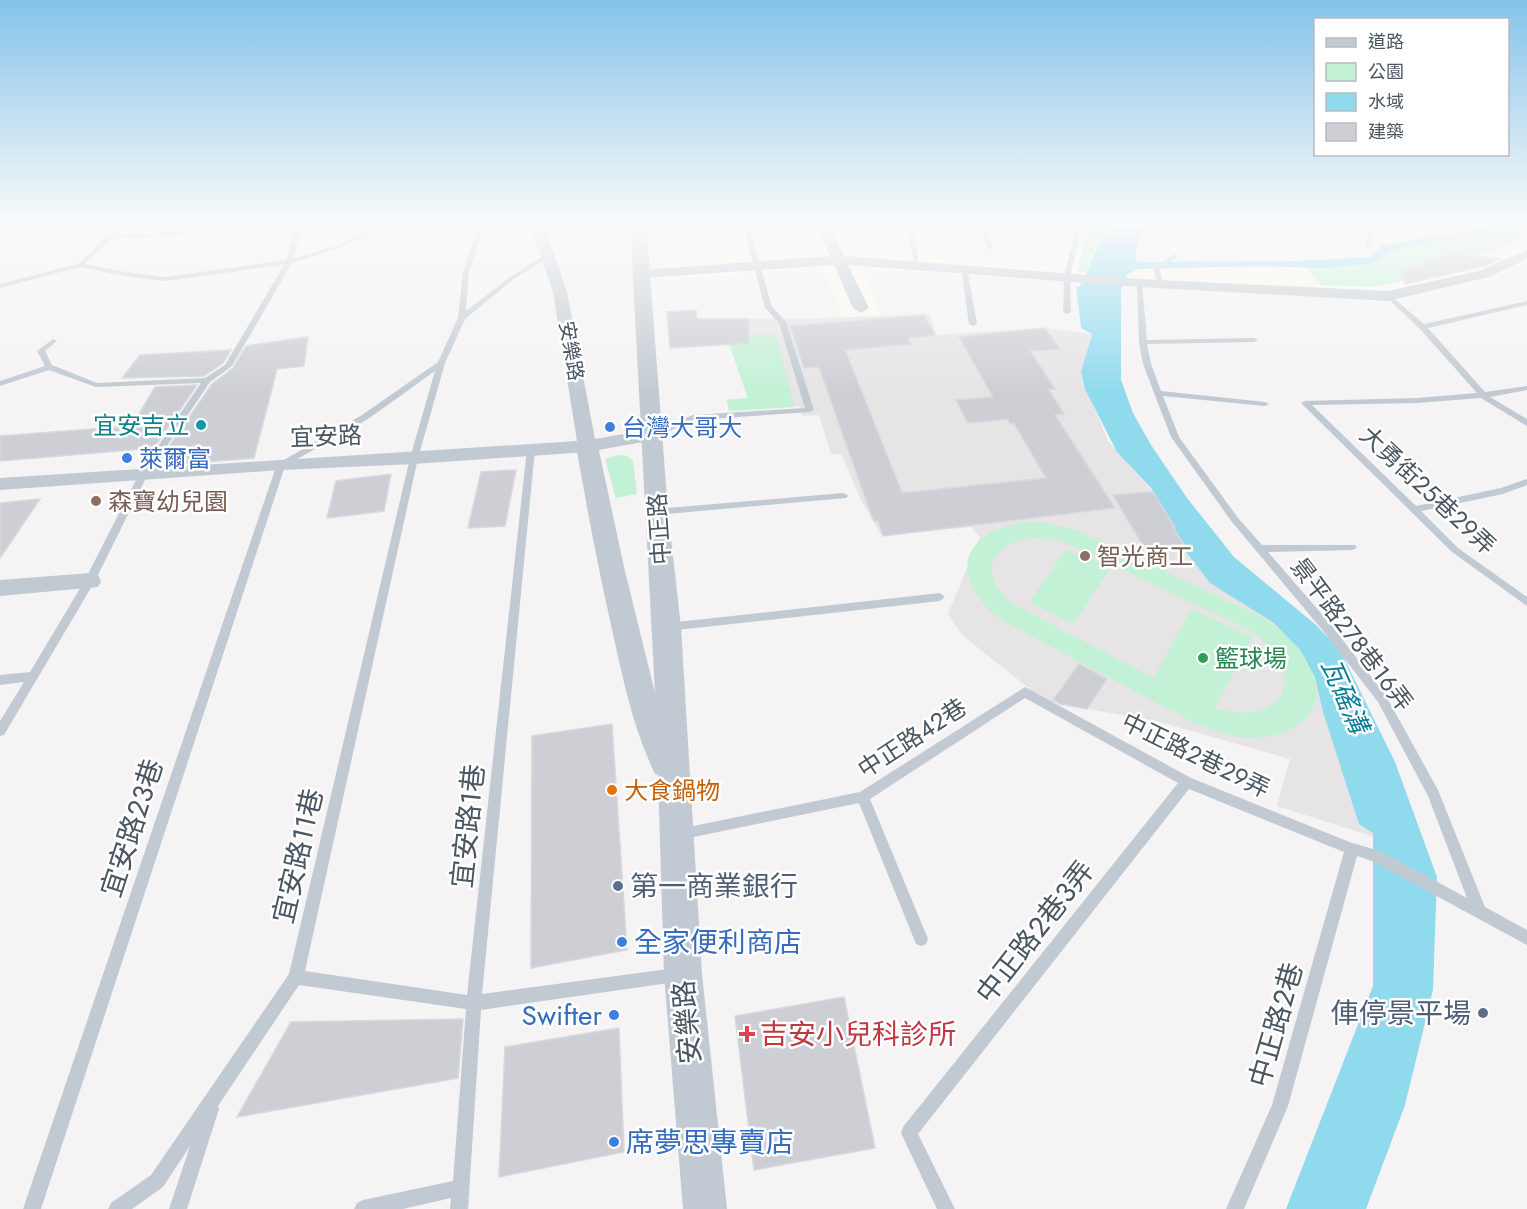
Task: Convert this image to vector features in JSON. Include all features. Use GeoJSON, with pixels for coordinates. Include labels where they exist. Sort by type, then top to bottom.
{"type":"FeatureCollection","features":[{"type":"Feature","properties":{"kind":"street","name":"安樂路"},"geometry":{"type":"LineString","coordinates":[[556,278],[587,446]]}},
{"type":"Feature","properties":{"kind":"street","name":"中正路"},"geometry":{"type":"LineString","coordinates":[[642,278],[654,435],[656,512],[667,627],[676,835]]}},
{"type":"Feature","properties":{"kind":"street"},"geometry":{"type":"LineString","coordinates":[[847,278],[861,308]]}},
{"type":"Feature","properties":{"kind":"street"},"geometry":{"type":"LineString","coordinates":[[1093,278],[1140,283],[1152,278]]}},
{"type":"Feature","properties":{"kind":"street"},"geometry":{"type":"LineString","coordinates":[[1186,278],[1388,296],[1465,278]]}},
{"type":"Feature","properties":{"kind":"street","name":"宜安路"},"geometry":{"type":"LineString","coordinates":[[0,484],[281,464],[414,458],[587,446],[654,435]]}},
{"type":"Feature","properties":{"kind":"street"},"geometry":{"type":"LineString","coordinates":[[587,446],[611,567],[646,716],[674,782]]}},
{"type":"Feature","properties":{"kind":"street"},"geometry":{"type":"LineString","coordinates":[[0,588],[90,581]]}},
{"type":"Feature","properties":{"kind":"street","name":"安樂路"},"geometry":{"type":"LineString","coordinates":[[676,835],[683,974],[705,1209]]}},
{"type":"Feature","properties":{"kind":"lane"},"geometry":{"type":"LineString","coordinates":[[0,286],[29,278]]}},
{"type":"Feature","properties":{"kind":"lane"},"geometry":{"type":"LineString","coordinates":[[0,731],[90,581],[144,474],[207,380],[228,366],[279,278]]}},
{"type":"Feature","properties":{"kind":"lane"},"geometry":{"type":"LineString","coordinates":[[462,318],[466,278]]}},
{"type":"Feature","properties":{"kind":"lane"},"geometry":{"type":"LineString","coordinates":[[462,318],[511,278]]}},
{"type":"Feature","properties":{"kind":"lane"},"geometry":{"type":"LineString","coordinates":[[654,435],[693,418],[810,410],[782,322],[769,308],[761,278]]}},
{"type":"Feature","properties":{"kind":"lane"},"geometry":{"type":"LineString","coordinates":[[966,278],[973,324]]}},
{"type":"Feature","properties":{"kind":"lane"},"geometry":{"type":"LineString","coordinates":[[1067,312],[1068,278]]}},
{"type":"Feature","properties":{"kind":"lane","name":"景平路278巷16弄"},"geometry":{"type":"LineString","coordinates":[[1140,283],[1143,342],[1157,393],[1175,437],[1234,520],[1328,629],[1382,699],[1434,794],[1479,911]]}},
{"type":"Feature","properties":{"kind":"lane"},"geometry":{"type":"LineString","coordinates":[[1388,296],[1423,327],[1485,397],[1527,423]]}},
{"type":"Feature","properties":{"kind":"lane"},"geometry":{"type":"LineString","coordinates":[[1423,327],[1527,303]]}},
{"type":"Feature","properties":{"kind":"lane","name":"宜安路11巷"},"geometry":{"type":"LineString","coordinates":[[117,1209],[157,1181],[296,977],[414,458],[441,363],[462,318]]}},
{"type":"Feature","properties":{"kind":"lane"},"geometry":{"type":"LineString","coordinates":[[1143,342],[1254,340]]}},
{"type":"Feature","properties":{"kind":"lane"},"geometry":{"type":"LineString","coordinates":[[49,367],[41,351],[52,341]]}},
{"type":"Feature","properties":{"kind":"lane"},"geometry":{"type":"LineString","coordinates":[[281,464],[365,417],[441,363]]}},
{"type":"Feature","properties":{"kind":"lane"},"geometry":{"type":"LineString","coordinates":[[0,384],[49,367],[96,385],[207,380]]}},
{"type":"Feature","properties":{"kind":"lane"},"geometry":{"type":"LineString","coordinates":[[1485,397],[1527,388]]}},
{"type":"Feature","properties":{"kind":"lane"},"geometry":{"type":"LineString","coordinates":[[1157,393],[1265,404]]}},
{"type":"Feature","properties":{"kind":"lane","name":"大勇街25巷29弄"},"geometry":{"type":"LineString","coordinates":[[1485,397],[1405,402],[1305,403],[1455,550],[1527,602]]}},
{"type":"Feature","properties":{"kind":"lane","name":"宜安路1巷"},"geometry":{"type":"LineString","coordinates":[[459,1209],[474,1003],[531,449]]}},
{"type":"Feature","properties":{"kind":"lane","name":"宜安路23巷"},"geometry":{"type":"LineString","coordinates":[[32,1209],[281,464]]}},
{"type":"Feature","properties":{"kind":"lane"},"geometry":{"type":"LineString","coordinates":[[1413,510],[1503,491],[1527,482]]}},
{"type":"Feature","properties":{"kind":"lane"},"geometry":{"type":"LineString","coordinates":[[656,512],[843,496]]}},
{"type":"Feature","properties":{"kind":"lane"},"geometry":{"type":"LineString","coordinates":[[1260,549],[1352,547]]}},
{"type":"Feature","properties":{"kind":"lane"},"geometry":{"type":"LineString","coordinates":[[667,627],[940,597]]}},
{"type":"Feature","properties":{"kind":"lane"},"geometry":{"type":"LineString","coordinates":[[0,680],[33,676]]}},
{"type":"Feature","properties":{"kind":"lane","name":"中正路2巷29弄"},"geometry":{"type":"LineString","coordinates":[[1025,692],[1187,782],[1352,849],[1375,855],[1527,938]]}},
{"type":"Feature","properties":{"kind":"lane","name":"中正路42巷"},"geometry":{"type":"LineString","coordinates":[[676,835],[863,797],[1025,692]]}},
{"type":"Feature","properties":{"kind":"lane","name":"中正路2巷3弄"},"geometry":{"type":"LineString","coordinates":[[946,1209],[909,1133],[1187,782]]}},
{"type":"Feature","properties":{"kind":"lane"},"geometry":{"type":"LineString","coordinates":[[863,797],[921,939]]}},
{"type":"Feature","properties":{"kind":"lane","name":"中正路2巷"},"geometry":{"type":"LineString","coordinates":[[1235,1209],[1280,1106],[1352,849]]}},
{"type":"Feature","properties":{"kind":"lane"},"geometry":{"type":"LineString","coordinates":[[296,977],[474,1003],[683,974]]}},
{"type":"Feature","properties":{"kind":"lane"},"geometry":{"type":"LineString","coordinates":[[178,1209],[214,1097]]}},
{"type":"Feature","properties":{"kind":"lane"},"geometry":{"type":"LineString","coordinates":[[363,1209],[460,1188]]}},
{"type":"Feature","properties":{"kind":"shaded area"},"geometry":{"type":"Polygon","coordinates":[[[827,278],[867,278],[880,315],[844,318],[827,278]]]}},
{"type":"Feature","properties":{"kind":"shaded area"},"geometry":{"type":"Polygon","coordinates":[[[1018,278],[1316,278],[1321,285],[1404,278],[1489,278],[1388,301],[1018,278]]]}},
{"type":"Feature","properties":{"kind":"shaded area","name":"智光商工"},"geometry":{"type":"Polygon","coordinates":[[[696,310],[697,319],[798,319],[930,314],[936,335],[1045,328],[1091,334],[1081,376],[1108,441],[1165,506],[1311,648],[1374,837],[1277,806],[1290,759],[1160,722],[1045,701],[962,635],[948,614],[980,537],[971,527],[881,535],[862,502],[841,454],[831,454],[819,415],[802,416],[799,406],[729,411],[727,400],[748,398],[730,344],[670,348],[667,312],[696,310]]]}},
{"type":"Feature","properties":{"kind":"green space"},"geometry":{"type":"Polygon","coordinates":[[[1316,278],[1410,279],[1373,287],[1321,285],[1316,278]]]}},
{"type":"Feature","properties":{"kind":"green space"},"geometry":{"type":"Polygon","coordinates":[[[776,334],[794,407],[729,411],[727,400],[748,398],[729,344],[749,343],[749,335],[776,334]]]}},
{"type":"Feature","properties":{"kind":"green space"},"geometry":{"type":"Polygon","coordinates":[[[618,455],[627,456],[633,461],[637,494],[616,498],[605,459],[618,455]]]}},
{"type":"Feature","properties":{"kind":"green space"},"geometry":{"type":"Polygon","coordinates":[[[1025,522],[1042,522],[1077,530],[1260,616],[1291,640],[1309,663],[1316,689],[1314,704],[1308,715],[1298,725],[1271,736],[1240,737],[1218,732],[1196,724],[1000,619],[983,603],[973,588],[968,573],[968,559],[974,546],[1003,527],[1025,522]],[[1032,538],[1016,542],[1004,547],[996,555],[992,564],[992,573],[996,584],[1015,605],[1154,678],[1191,609],[1253,637],[1215,708],[1240,712],[1260,710],[1274,703],[1282,692],[1284,678],[1280,662],[1268,645],[1248,629],[1056,540],[1032,538]]]}},
{"type":"Feature","properties":{"kind":"green space"},"geometry":{"type":"Polygon","coordinates":[[[1066,550],[1111,567],[1073,624],[1029,602],[1066,550]]]}},
{"type":"Feature","properties":{"kind":"water","name":"瓦磘溝"},"geometry":{"type":"Polygon","coordinates":[[[1126,278],[1121,289],[1121,380],[1133,413],[1151,445],[1187,498],[1234,557],[1316,625],[1340,650],[1395,762],[1437,877],[1433,990],[1405,1105],[1366,1209],[1286,1209],[1373,986],[1373,833],[1359,824],[1323,712],[1315,677],[1301,651],[1274,623],[1210,583],[1183,548],[1151,488],[1117,452],[1085,389],[1081,372],[1092,334],[1081,328],[1076,286],[1079,287],[1084,279],[1126,278]]]}},
{"type":"Feature","properties":{"kind":"building"},"geometry":{"type":"Polygon","coordinates":[[[1403,278],[1429,278],[1405,284],[1403,278]]]}},
{"type":"Feature","properties":{"kind":"building"},"geometry":{"type":"Polygon","coordinates":[[[696,310],[697,319],[749,319],[749,343],[670,348],[667,312],[696,310]]]}},
{"type":"Feature","properties":{"kind":"building"},"geometry":{"type":"Polygon","coordinates":[[[924,315],[935,335],[908,338],[911,344],[845,350],[902,493],[1046,478],[1014,423],[1010,424],[1008,419],[968,423],[956,400],[993,397],[959,337],[1045,328],[1060,349],[1030,351],[1055,389],[1048,389],[1064,414],[1055,415],[1115,508],[883,536],[878,521],[874,521],[867,503],[819,367],[804,368],[790,326],[924,315]]]}},
{"type":"Feature","properties":{"kind":"building"},"geometry":{"type":"Polygon","coordinates":[[[308,337],[304,366],[277,369],[254,458],[181,464],[168,448],[212,384],[233,368],[246,346],[308,337]]]}},
{"type":"Feature","properties":{"kind":"building"},"geometry":{"type":"Polygon","coordinates":[[[231,350],[223,363],[204,376],[122,378],[140,355],[231,350]]]}},
{"type":"Feature","properties":{"kind":"building"},"geometry":{"type":"Polygon","coordinates":[[[197,385],[154,448],[0,461],[0,436],[132,426],[155,387],[197,385]]]}},
{"type":"Feature","properties":{"kind":"building"},"geometry":{"type":"Polygon","coordinates":[[[516,470],[505,526],[468,528],[481,472],[516,470]]]}},
{"type":"Feature","properties":{"kind":"building"},"geometry":{"type":"Polygon","coordinates":[[[391,474],[384,511],[327,518],[336,481],[391,474]]]}},
{"type":"Feature","properties":{"kind":"building"},"geometry":{"type":"Polygon","coordinates":[[[1153,492],[1187,550],[1152,554],[1149,548],[1145,549],[1113,495],[1153,492]]]}},
{"type":"Feature","properties":{"kind":"building"},"geometry":{"type":"Polygon","coordinates":[[[40,499],[0,558],[0,503],[40,499]]]}},
{"type":"Feature","properties":{"kind":"building"},"geometry":{"type":"Polygon","coordinates":[[[1079,664],[1107,679],[1087,709],[1060,704],[1053,700],[1079,664]]]}},
{"type":"Feature","properties":{"kind":"building"},"geometry":{"type":"Polygon","coordinates":[[[612,724],[627,950],[531,968],[532,736],[612,724]]]}},
{"type":"Feature","properties":{"kind":"building"},"geometry":{"type":"Polygon","coordinates":[[[844,997],[875,1148],[754,1170],[735,1016],[844,997]]]}},
{"type":"Feature","properties":{"kind":"building"},"geometry":{"type":"Polygon","coordinates":[[[463,1019],[458,1078],[237,1117],[291,1022],[463,1019]]]}},
{"type":"Feature","properties":{"kind":"building"},"geometry":{"type":"Polygon","coordinates":[[[619,1028],[624,1152],[499,1177],[505,1047],[619,1028]]]}},
{"type":"Feature","properties":{"kind":"place","name":"宜安吉立"},"geometry":{"type":"Point","coordinates":[201,425]}},
{"type":"Feature","properties":{"kind":"place","name":"台灣大哥大"},"geometry":{"type":"Point","coordinates":[610,427]}},
{"type":"Feature","properties":{"kind":"place","name":"萊爾富"},"geometry":{"type":"Point","coordinates":[127,458]}},
{"type":"Feature","properties":{"kind":"place","name":"森寶幼兒園"},"geometry":{"type":"Point","coordinates":[96,501]}},
{"type":"Feature","properties":{"kind":"place","name":"智光商工"},"geometry":{"type":"Point","coordinates":[1085,556]}},
{"type":"Feature","properties":{"kind":"place","name":"籃球場"},"geometry":{"type":"Point","coordinates":[1203,658]}},
{"type":"Feature","properties":{"kind":"place","name":"大食鍋物"},"geometry":{"type":"Point","coordinates":[612,790]}},
{"type":"Feature","properties":{"kind":"place","name":"第一商業銀行"},"geometry":{"type":"Point","coordinates":[618,886]}},
{"type":"Feature","properties":{"kind":"place","name":"全家便利商店"},"geometry":{"type":"Point","coordinates":[622,942]}},
{"type":"Feature","properties":{"kind":"place","name":"俥停景平場"},"geometry":{"type":"Point","coordinates":[1483,1013]}},
{"type":"Feature","properties":{"kind":"place","name":"Swifter"},"geometry":{"type":"Point","coordinates":[614,1015]}},
{"type":"Feature","properties":{"kind":"place","name":"吉安小兒科診所"},"geometry":{"type":"Point","coordinates":[747,1034]}},
{"type":"Feature","properties":{"kind":"place","name":"席夢思專賣店"},"geometry":{"type":"Point","coordinates":[614,1142]}}]}
